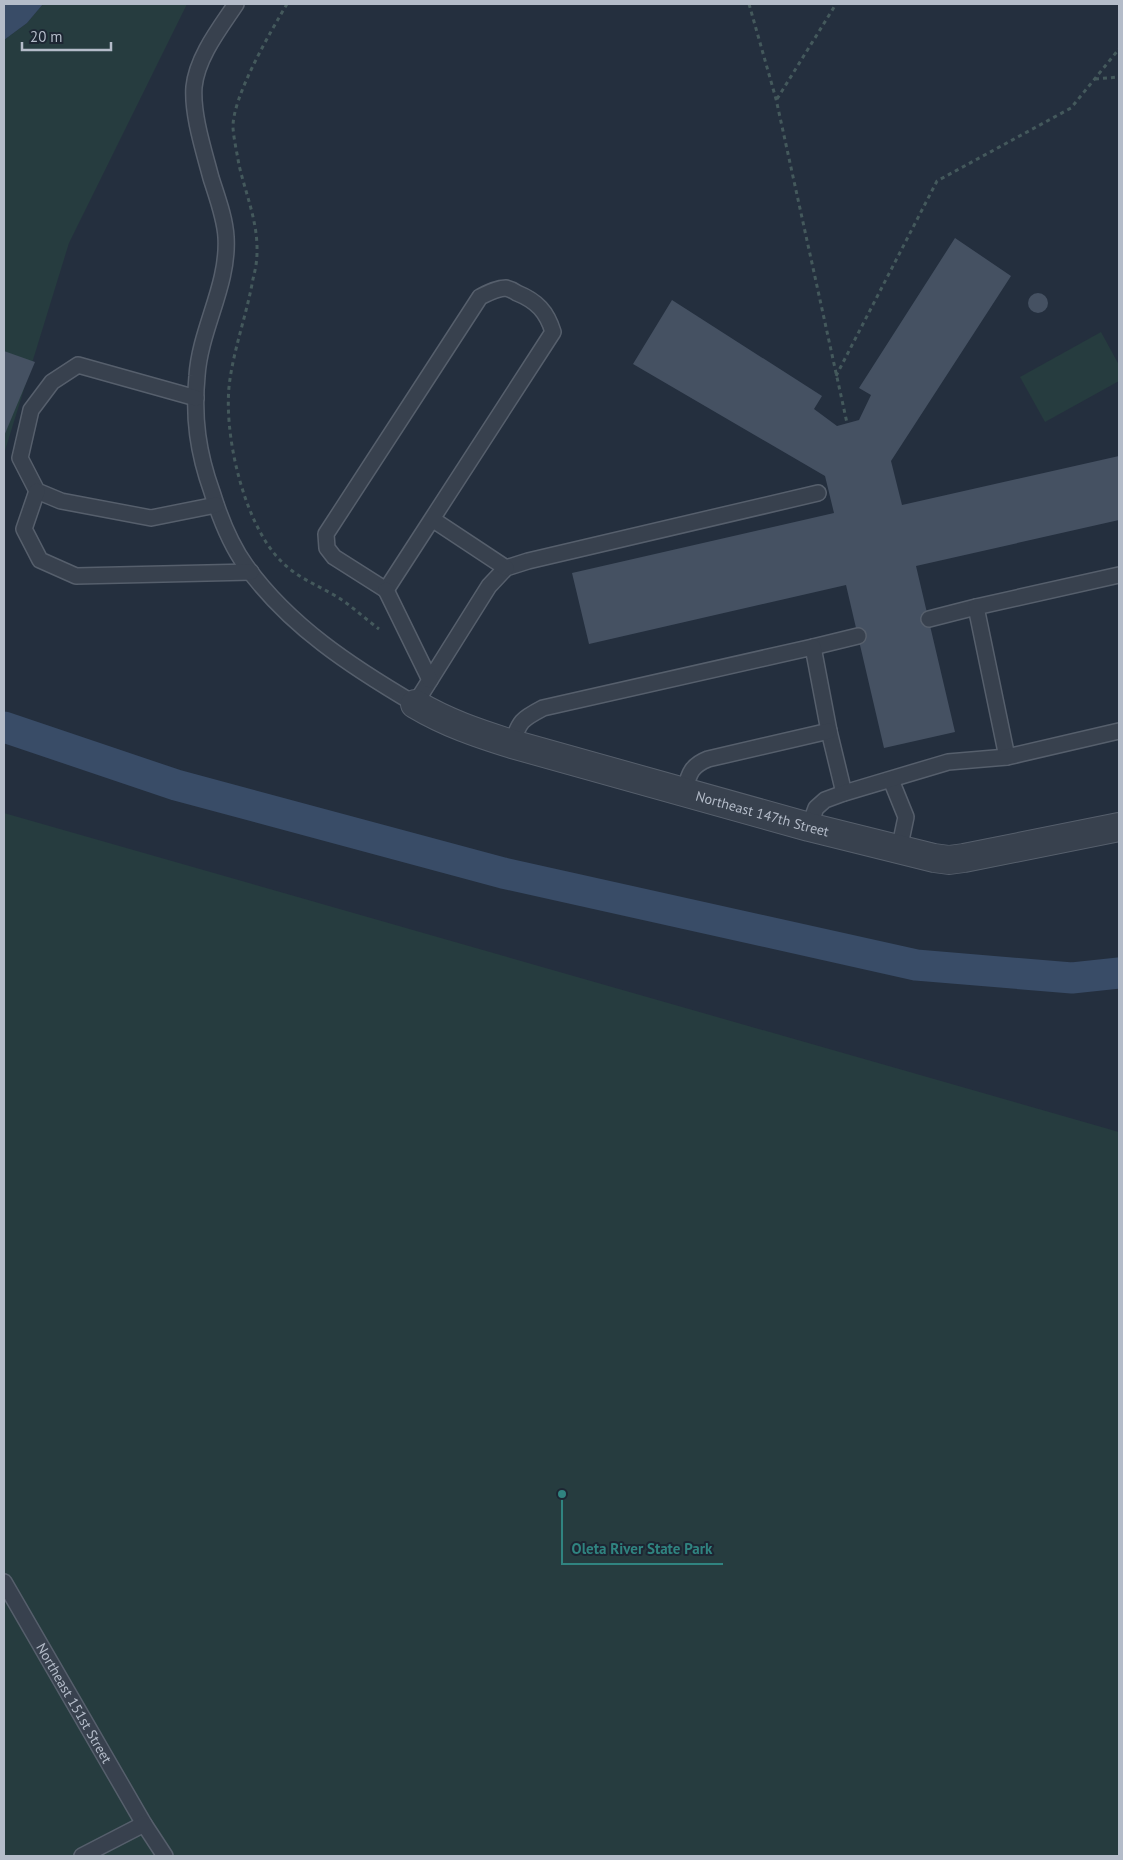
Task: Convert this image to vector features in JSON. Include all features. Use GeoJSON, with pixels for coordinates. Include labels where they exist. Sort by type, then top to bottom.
{"type":"FeatureCollection","features":[{"type":"Feature","properties":{"kind":"street","name":"Northeast 147th Street"},"geometry":{"type":"LineString","coordinates":[[415,704],[439,718],[467,730],[512,744],[809,827],[899,850],[949,860],[1119,827]]}},
{"type":"Feature","properties":{"kind":"lane"},"geometry":{"type":"LineString","coordinates":[[236,4],[201,63],[194,86],[196,120],[226,237],[226,258],[202,348],[197,375],[197,441],[216,505],[230,538],[251,572],[295,622],[330,650],[415,704],[489,586],[506,568],[528,561],[818,493]]}},
{"type":"Feature","properties":{"kind":"lane"},"geometry":{"type":"LineString","coordinates":[[386,590],[553,332],[549,319],[542,308],[526,296],[507,288],[493,290],[480,297],[326,534],[327,548],[334,557],[386,590],[430,680]]}},
{"type":"Feature","properties":{"kind":"lane"},"geometry":{"type":"LineString","coordinates":[[196,398],[78,365],[52,382],[31,410],[20,458],[37,491],[61,501],[151,518],[216,505]]}},
{"type":"Feature","properties":{"kind":"lane"},"geometry":{"type":"LineString","coordinates":[[37,491],[24,529],[40,560],[76,576],[251,572]]}},
{"type":"Feature","properties":{"kind":"lane"},"geometry":{"type":"LineString","coordinates":[[432,519],[506,568]]}},
{"type":"Feature","properties":{"kind":"lane"},"geometry":{"type":"LineString","coordinates":[[929,619],[1119,575]]}},
{"type":"Feature","properties":{"kind":"lane"},"geometry":{"type":"LineString","coordinates":[[976,607],[1007,757]]}},
{"type":"Feature","properties":{"kind":"lane"},"geometry":{"type":"LineString","coordinates":[[512,744],[518,725],[528,715],[543,708],[858,636]]}},
{"type":"Feature","properties":{"kind":"lane"},"geometry":{"type":"LineString","coordinates":[[814,647],[829,731],[844,793]]}},
{"type":"Feature","properties":{"kind":"lane"},"geometry":{"type":"LineString","coordinates":[[684,792],[691,770],[698,763],[708,759],[829,731]]}},
{"type":"Feature","properties":{"kind":"lane"},"geometry":{"type":"LineString","coordinates":[[809,827],[816,808],[826,800],[844,793],[948,762],[1007,757],[1119,731]]}},
{"type":"Feature","properties":{"kind":"lane"},"geometry":{"type":"LineString","coordinates":[[891,780],[906,817],[899,850]]}},
{"type":"Feature","properties":{"kind":"lane","name":"Northeast 151st Street"},"geometry":{"type":"LineString","coordinates":[[4,1582],[144,1824],[165,1856]]}},
{"type":"Feature","properties":{"kind":"lane"},"geometry":{"type":"LineString","coordinates":[[82,1856],[144,1824]]}},
{"type":"Feature","properties":{"kind":"path"},"geometry":{"type":"LineString","coordinates":[[749,4],[776,100],[847,424]]}},
{"type":"Feature","properties":{"kind":"path"},"geometry":{"type":"LineString","coordinates":[[776,100],[836,4]]}},
{"type":"Feature","properties":{"kind":"path"},"geometry":{"type":"LineString","coordinates":[[836,376],[937,181],[1070,108],[1119,50]]}},
{"type":"Feature","properties":{"kind":"path"},"geometry":{"type":"LineString","coordinates":[[1094,79],[1119,77]]}},
{"type":"Feature","properties":{"kind":"green space"},"geometry":{"type":"Polygon","coordinates":[[[43,4],[187,4],[69,243],[4,454],[4,40],[27,23],[43,4]]]}},
{"type":"Feature","properties":{"kind":"green space"},"geometry":{"type":"Polygon","coordinates":[[[1101,332],[1119,365],[1119,381],[1045,422],[1020,377],[1101,332]]]}},
{"type":"Feature","properties":{"kind":"green space"},"geometry":{"type":"Polygon","coordinates":[[[4,813],[1119,1132],[1119,1856],[4,1856],[4,813]]]}},
{"type":"Feature","properties":{"kind":"water"},"geometry":{"type":"Polygon","coordinates":[[[4,4],[43,4],[27,23],[4,40],[4,4]]]}},
{"type":"Feature","properties":{"kind":"building"},"geometry":{"type":"Polygon","coordinates":[[[955,238],[1011,276],[891,461],[902,505],[1119,456],[1119,520],[916,566],[955,732],[884,748],[846,585],[589,644],[572,573],[834,513],[825,476],[633,364],[672,300],[822,396],[814,409],[837,426],[859,420],[871,395],[859,388],[955,238]]]}},
{"type":"Feature","properties":{"kind":"building"},"geometry":{"type":"Polygon","coordinates":[[[1038,293],[1045,296],[1048,303],[1045,310],[1038,313],[1031,310],[1028,303],[1031,296],[1038,293]]]}},
{"type":"Feature","properties":{"kind":"building"},"geometry":{"type":"Polygon","coordinates":[[[4,351],[35,362],[4,436],[4,351]]]}},
{"type":"Feature","properties":{"kind":"waterway"},"geometry":{"type":"LineString","coordinates":[[4,727],[176,785],[503,873],[916,965],[1072,978],[1119,973]]}},
{"type":"Feature","properties":{"kind":"place","name":"Oleta River State Park"},"geometry":{"type":"Point","coordinates":[562,1494]}}]}
